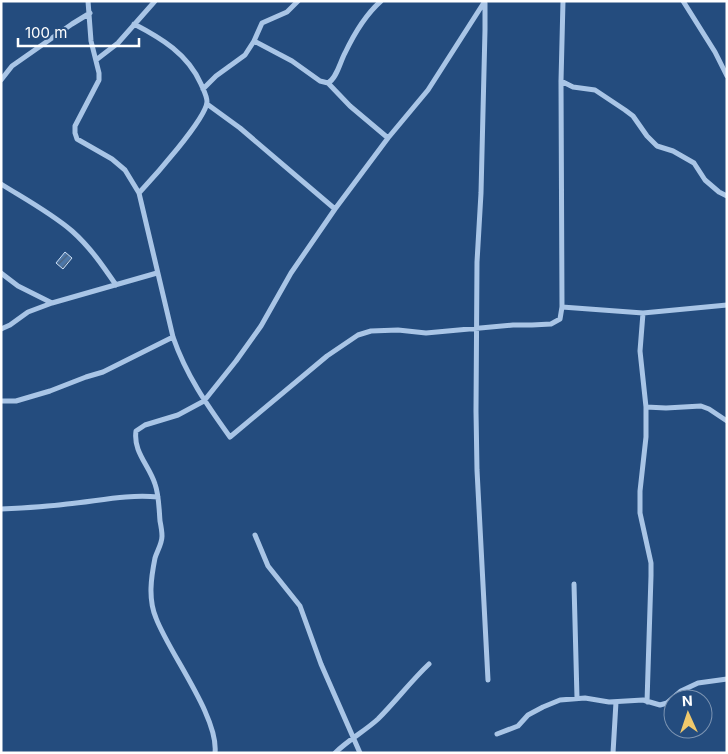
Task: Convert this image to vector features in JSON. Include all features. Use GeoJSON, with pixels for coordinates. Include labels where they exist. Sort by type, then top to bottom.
{"type":"FeatureCollection","features":[{"type":"Feature","properties":{"kind":"street"},"geometry":{"type":"LineString","coordinates":[[88,1],[91,41],[99,80],[75,126],[75,133],[77,138],[84,144],[100,151],[125,170],[138,193],[147,223],[173,337],[186,368],[204,401],[230,437],[327,356],[358,335],[371,331],[398,330],[426,333],[551,324],[560,319],[562,307],[561,81],[564,1]]}},
{"type":"Feature","properties":{"kind":"street"},"geometry":{"type":"LineString","coordinates":[[96,60],[118,43],[155,1]]}},
{"type":"Feature","properties":{"kind":"street"},"geometry":{"type":"LineString","coordinates":[[203,89],[216,76],[241,60],[254,41],[262,23],[287,12],[298,1]]}},
{"type":"Feature","properties":{"kind":"street"},"geometry":{"type":"LineString","coordinates":[[328,84],[334,78],[345,53],[363,22],[381,1]]}},
{"type":"Feature","properties":{"kind":"street"},"geometry":{"type":"LineString","coordinates":[[683,1],[715,52],[727,76]]}},
{"type":"Feature","properties":{"kind":"street"},"geometry":{"type":"LineString","coordinates":[[215,753],[214,740],[205,712],[158,624],[152,605],[152,578],[162,538],[155,484],[138,450],[135,440],[136,431],[144,425],[178,415],[204,401],[236,361],[260,326],[291,273],[334,209],[388,138],[428,90],[485,2]]}},
{"type":"Feature","properties":{"kind":"street"},"geometry":{"type":"LineString","coordinates":[[485,2],[481,193],[478,238],[477,470],[488,680]]}},
{"type":"Feature","properties":{"kind":"street"},"geometry":{"type":"LineString","coordinates":[[1,80],[18,62],[72,24],[90,14]]}},
{"type":"Feature","properties":{"kind":"street"},"geometry":{"type":"LineString","coordinates":[[134,24],[160,37],[183,56],[199,80],[207,104],[240,128],[334,209]]}},
{"type":"Feature","properties":{"kind":"street"},"geometry":{"type":"LineString","coordinates":[[254,41],[292,61],[328,84],[350,106],[388,138]]}},
{"type":"Feature","properties":{"kind":"street"},"geometry":{"type":"LineString","coordinates":[[561,81],[573,87],[595,90],[634,116],[647,136],[657,146],[674,151],[694,164],[705,180],[727,196]]}},
{"type":"Feature","properties":{"kind":"street"},"geometry":{"type":"LineString","coordinates":[[138,193],[159,172],[188,134],[207,104]]}},
{"type":"Feature","properties":{"kind":"street"},"geometry":{"type":"LineString","coordinates":[[1,184],[73,232],[92,252],[116,285]]}},
{"type":"Feature","properties":{"kind":"street"},"geometry":{"type":"LineString","coordinates":[[1,273],[18,286],[52,302]]}},
{"type":"Feature","properties":{"kind":"street"},"geometry":{"type":"LineString","coordinates":[[1,329],[28,312],[52,302],[157,273]]}},
{"type":"Feature","properties":{"kind":"street"},"geometry":{"type":"LineString","coordinates":[[562,307],[643,313],[727,305]]}},
{"type":"Feature","properties":{"kind":"street"},"geometry":{"type":"LineString","coordinates":[[643,313],[640,351],[646,407],[646,437],[640,491],[640,513],[650,556],[652,576],[646,702]]}},
{"type":"Feature","properties":{"kind":"street"},"geometry":{"type":"LineString","coordinates":[[1,401],[16,401],[103,372],[173,337]]}},
{"type":"Feature","properties":{"kind":"street"},"geometry":{"type":"LineString","coordinates":[[646,407],[701,406],[727,421]]}},
{"type":"Feature","properties":{"kind":"street"},"geometry":{"type":"LineString","coordinates":[[1,509],[141,495],[158,497]]}},
{"type":"Feature","properties":{"kind":"street"},"geometry":{"type":"LineString","coordinates":[[255,535],[268,566],[300,606],[321,664],[360,753]]}},
{"type":"Feature","properties":{"kind":"street"},"geometry":{"type":"LineString","coordinates":[[574,584],[577,698]]}},
{"type":"Feature","properties":{"kind":"street"},"geometry":{"type":"LineString","coordinates":[[336,753],[379,718],[429,664]]}},
{"type":"Feature","properties":{"kind":"street"},"geometry":{"type":"LineString","coordinates":[[497,734],[518,726],[528,715],[543,706],[560,700],[577,698],[616,702],[630,700],[660,705],[667,703],[681,691],[698,683],[727,679]]}},
{"type":"Feature","properties":{"kind":"street"},"geometry":{"type":"LineString","coordinates":[[614,753],[616,702]]}},
{"type":"Feature","properties":{"kind":"building"},"geometry":{"type":"Polygon","coordinates":[[[65,252],[72,258],[63,269],[56,263],[65,252]]]}}]}
